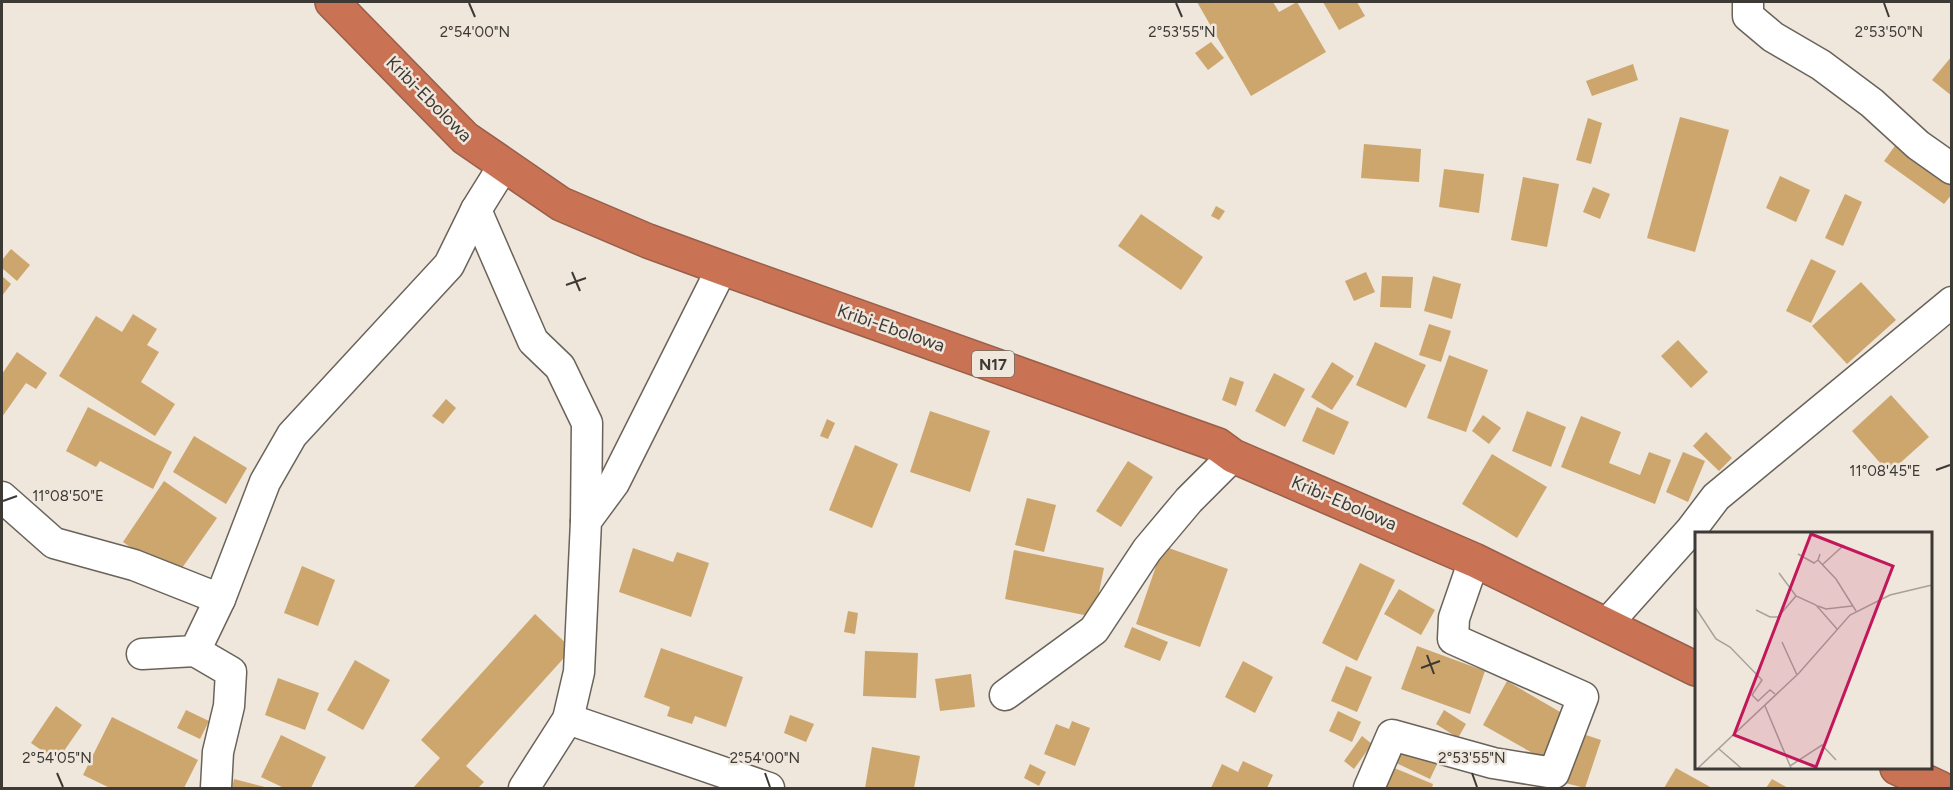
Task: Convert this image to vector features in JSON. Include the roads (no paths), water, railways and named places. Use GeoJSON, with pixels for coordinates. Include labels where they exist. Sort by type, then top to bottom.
{"type":"FeatureCollection","features":[{"type":"Feature","properties":{"kind":"highway","name":"Kribi-Ebolowa"},"geometry":{"type":"LineString","coordinates":[[332,2],[465,138],[561,204],[648,241],[1218,445],[1233,456],[1474,560],[1695,669]]}},
{"type":"Feature","properties":{"kind":"highway"},"geometry":{"type":"LineString","coordinates":[[1899,769],[1940,789]]}},
{"type":"Feature","properties":{"kind":"street"},"geometry":{"type":"LineString","coordinates":[[1748,2],[1748,16],[1773,37],[1821,65],[1864,97],[1918,145],[1952,169]]}},
{"type":"Feature","properties":{"kind":"street"},"geometry":{"type":"LineString","coordinates":[[195,651],[220,599],[265,482],[292,435],[449,264],[476,210],[504,165]]}},
{"type":"Feature","properties":{"kind":"street"},"geometry":{"type":"LineString","coordinates":[[476,210],[533,341],[560,366],[587,423],[586,521],[579,672],[568,719],[525,789]]}},
{"type":"Feature","properties":{"kind":"street"},"geometry":{"type":"LineString","coordinates":[[586,521],[614,483],[722,268]]}},
{"type":"Feature","properties":{"kind":"street"},"geometry":{"type":"LineString","coordinates":[[1606,625],[1691,530],[1716,497],[1952,302]]}},
{"type":"Feature","properties":{"kind":"street"},"geometry":{"type":"LineString","coordinates":[[1005,695],[1095,630],[1147,550],[1189,500],[1233,456]]}},
{"type":"Feature","properties":{"kind":"street"},"geometry":{"type":"LineString","coordinates":[[2,497],[54,543],[134,565],[220,599]]}},
{"type":"Feature","properties":{"kind":"street"},"geometry":{"type":"LineString","coordinates":[[1369,789],[1392,735],[1493,763],[1554,773],[1583,697],[1453,639],[1454,618],[1474,560]]}},
{"type":"Feature","properties":{"kind":"street"},"geometry":{"type":"LineString","coordinates":[[142,654],[195,651],[231,672],[230,706],[218,752],[216,789]]}},
{"type":"Feature","properties":{"kind":"street"},"geometry":{"type":"LineString","coordinates":[[568,719],[769,789]]}}]}
